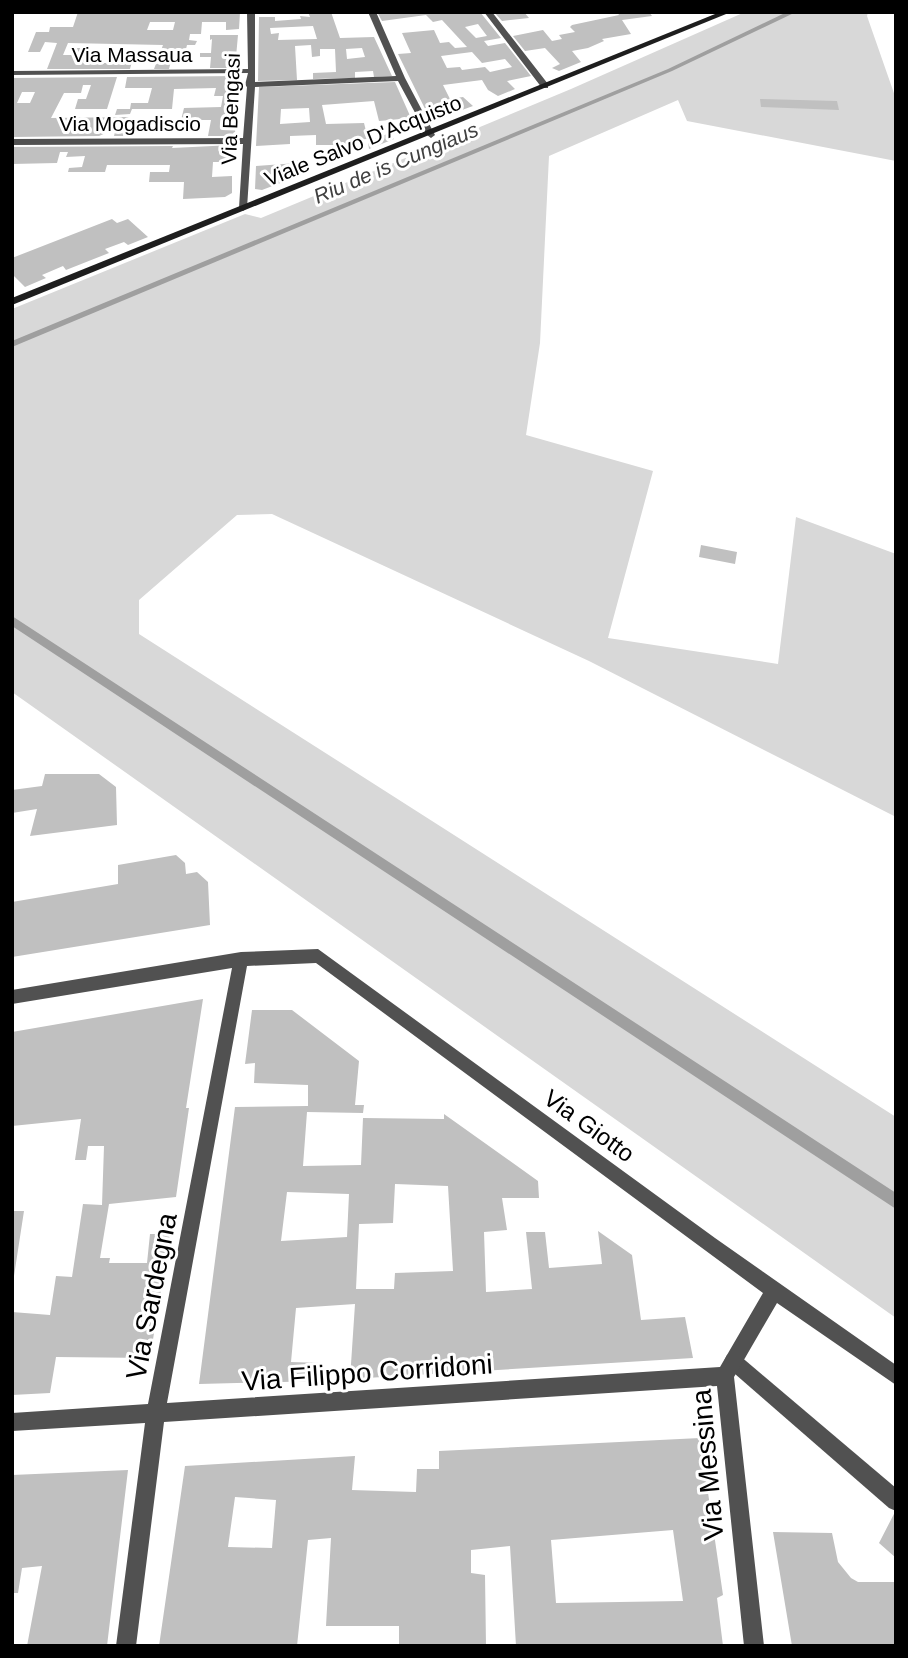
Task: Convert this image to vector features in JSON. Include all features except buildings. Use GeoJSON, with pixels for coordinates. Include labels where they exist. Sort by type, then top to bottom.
{"type":"FeatureCollection","features":[{"type":"Feature","properties":{"kind":"street","name":"Via Bengasi"},"geometry":{"type":"LineString","coordinates":[[243,208],[252,71],[251,12]]}},
{"type":"Feature","properties":{"kind":"street"},"geometry":{"type":"LineString","coordinates":[[372,12],[401,78],[431,135]]}},
{"type":"Feature","properties":{"kind":"street"},"geometry":{"type":"LineString","coordinates":[[488,12],[545,86]]}},
{"type":"Feature","properties":{"kind":"street","name":"Viale Salvo D'Acquisto"},"geometry":{"type":"LineString","coordinates":[[15,300],[431,135],[727,12]]}},
{"type":"Feature","properties":{"kind":"street","name":"Via Massaua"},"geometry":{"type":"LineString","coordinates":[[12,73],[252,71]]}},
{"type":"Feature","properties":{"kind":"street"},"geometry":{"type":"LineString","coordinates":[[249,85],[401,78]]}},
{"type":"Feature","properties":{"kind":"street","name":"Via Mogadiscio"},"geometry":{"type":"LineString","coordinates":[[12,142],[248,142]]}},
{"type":"Feature","properties":{"kind":"street","name":"Via Giotto"},"geometry":{"type":"LineString","coordinates":[[12,997],[241,959],[318,956],[774,1290],[896,1376]]}},
{"type":"Feature","properties":{"kind":"street","name":"Via Sardegna"},"geometry":{"type":"LineString","coordinates":[[126,1646],[156,1413],[241,959]]}},
{"type":"Feature","properties":{"kind":"street","name":"Via Messina"},"geometry":{"type":"LineString","coordinates":[[754,1646],[729,1368],[774,1290]]}},
{"type":"Feature","properties":{"kind":"street"},"geometry":{"type":"LineString","coordinates":[[729,1368],[896,1501]]}},
{"type":"Feature","properties":{"kind":"street","name":"Via Filippo Corridoni"},"geometry":{"type":"LineString","coordinates":[[12,1422],[729,1368]]}},
{"type":"Feature","properties":{"kind":"shaded area"},"geometry":{"type":"Polygon","coordinates":[[[745,12],[868,12],[867,16],[896,99],[896,161],[687,121],[678,100],[549,156],[540,343],[526,435],[653,471],[608,638],[778,664],[796,517],[896,554],[896,817],[589,661],[272,514],[237,515],[139,600],[139,634],[896,1117],[896,1318],[12,692],[12,309],[245,214],[261,218],[571,89],[745,12]]]}},
{"type":"Feature","properties":{"kind":"waterway","name":"Riu de is Cungiaus"},"geometry":{"type":"LineString","coordinates":[[12,344],[670,70],[793,12]]}},
{"type":"Feature","properties":{"kind":"waterway"},"geometry":{"type":"LineString","coordinates":[[12,620],[896,1202]]}}]}
